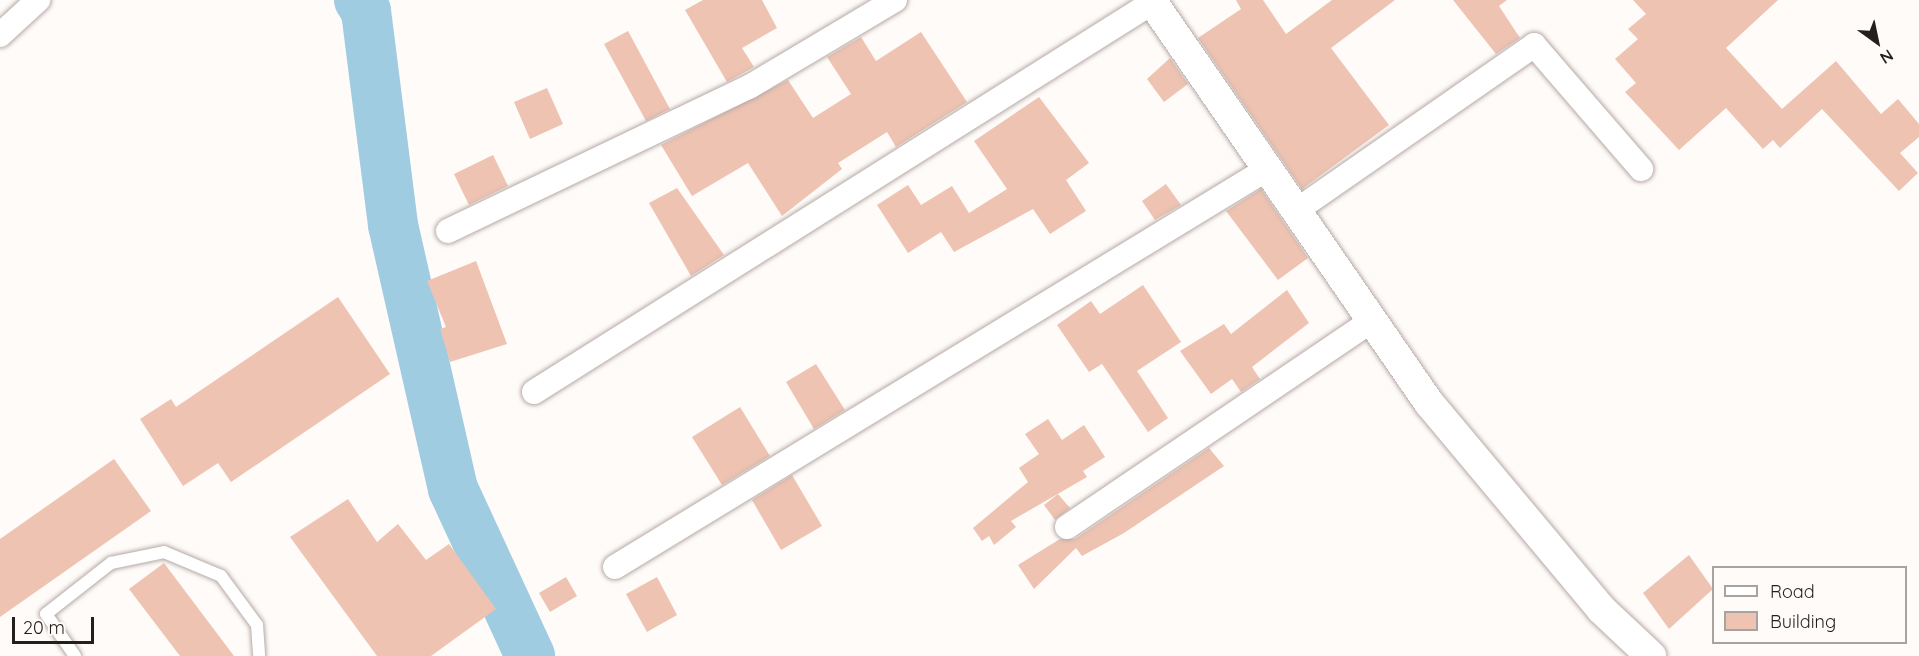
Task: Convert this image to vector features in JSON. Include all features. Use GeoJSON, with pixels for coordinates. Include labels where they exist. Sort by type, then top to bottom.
{"type":"FeatureCollection","features":[{"type":"Feature","properties":{"kind":"street"},"geometry":{"type":"LineString","coordinates":[[0,35],[38,0]]}},
{"type":"Feature","properties":{"kind":"street"},"geometry":{"type":"LineString","coordinates":[[448,231],[749,87],[895,0]]}},
{"type":"Feature","properties":{"kind":"street"},"geometry":{"type":"LineString","coordinates":[[534,392],[1152,1],[1297,210],[1370,322],[1429,403],[1579,582],[1651,656]]}},
{"type":"Feature","properties":{"kind":"street"},"geometry":{"type":"LineString","coordinates":[[1297,210],[1534,45],[1641,169]]}},
{"type":"Feature","properties":{"kind":"street"},"geometry":{"type":"LineString","coordinates":[[615,567],[1267,169]]}},
{"type":"Feature","properties":{"kind":"street"},"geometry":{"type":"LineString","coordinates":[[1067,527],[1370,322]]}},
{"type":"Feature","properties":{"kind":"lane"},"geometry":{"type":"LineString","coordinates":[[75,656],[46,614],[111,563],[164,552],[221,576],[257,625],[259,656]]}},
{"type":"Feature","properties":{"kind":"building"},"geometry":{"type":"Polygon","coordinates":[[[703,0],[762,0],[777,28],[742,48],[754,67],[727,82],[685,10],[703,0]]]}},
{"type":"Feature","properties":{"kind":"building"},"geometry":{"type":"Polygon","coordinates":[[[1236,0],[1263,0],[1286,34],[1332,0],[1395,0],[1331,48],[1389,125],[1302,189],[1198,38],[1241,9],[1236,0]]]}},
{"type":"Feature","properties":{"kind":"building"},"geometry":{"type":"Polygon","coordinates":[[[1453,0],[1507,0],[1499,6],[1520,38],[1496,54],[1453,0]]]}},
{"type":"Feature","properties":{"kind":"building"},"geometry":{"type":"Polygon","coordinates":[[[1633,0],[1778,0],[1726,48],[1782,109],[1836,61],[1881,114],[1898,99],[1919,124],[1919,137],[1900,153],[1918,173],[1899,191],[1822,109],[1780,148],[1773,140],[1763,149],[1726,108],[1679,150],[1625,92],[1636,83],[1615,59],[1638,39],[1628,29],[1646,14],[1633,0]]]}},
{"type":"Feature","properties":{"kind":"building"},"geometry":{"type":"Polygon","coordinates":[[[628,31],[670,109],[646,121],[604,44],[628,31]]]}},
{"type":"Feature","properties":{"kind":"building"},"geometry":{"type":"Polygon","coordinates":[[[921,32],[967,102],[896,147],[887,132],[838,163],[842,169],[782,216],[748,163],[692,196],[661,145],[788,80],[813,118],[851,94],[827,57],[861,37],[876,61],[921,32]]]}},
{"type":"Feature","properties":{"kind":"building"},"geometry":{"type":"Polygon","coordinates":[[[1170,58],[1188,84],[1164,102],[1147,79],[1170,58]]]}},
{"type":"Feature","properties":{"kind":"building"},"geometry":{"type":"Polygon","coordinates":[[[547,88],[563,124],[530,139],[514,102],[547,88]]]}},
{"type":"Feature","properties":{"kind":"building"},"geometry":{"type":"Polygon","coordinates":[[[1039,97],[1089,163],[1066,180],[1086,211],[1050,234],[1033,209],[954,252],[941,232],[908,253],[877,205],[908,185],[921,205],[952,186],[969,213],[1007,189],[974,141],[1039,97]]]}},
{"type":"Feature","properties":{"kind":"building"},"geometry":{"type":"Polygon","coordinates":[[[493,155],[508,186],[469,205],[454,174],[493,155]]]}},
{"type":"Feature","properties":{"kind":"building"},"geometry":{"type":"Polygon","coordinates":[[[1166,184],[1181,205],[1155,220],[1142,201],[1166,184]]]}},
{"type":"Feature","properties":{"kind":"building"},"geometry":{"type":"Polygon","coordinates":[[[677,188],[724,255],[691,276],[649,203],[677,188]]]}},
{"type":"Feature","properties":{"kind":"building"},"geometry":{"type":"Polygon","coordinates":[[[1261,189],[1308,258],[1278,280],[1226,211],[1261,189]]]}},
{"type":"Feature","properties":{"kind":"building"},"geometry":{"type":"Polygon","coordinates":[[[476,261],[507,344],[450,362],[440,329],[446,327],[427,281],[476,261]]]}},
{"type":"Feature","properties":{"kind":"building"},"geometry":{"type":"Polygon","coordinates":[[[1143,285],[1181,342],[1137,371],[1168,418],[1148,432],[1102,364],[1089,372],[1057,325],[1091,301],[1100,314],[1143,285]]]}},
{"type":"Feature","properties":{"kind":"building"},"geometry":{"type":"Polygon","coordinates":[[[1287,290],[1309,323],[1252,367],[1260,379],[1241,392],[1232,379],[1211,394],[1180,351],[1224,324],[1231,334],[1287,290]]]}},
{"type":"Feature","properties":{"kind":"building"},"geometry":{"type":"Polygon","coordinates":[[[338,297],[390,374],[231,482],[218,463],[183,486],[140,419],[171,399],[176,407],[338,297]]]}},
{"type":"Feature","properties":{"kind":"building"},"geometry":{"type":"Polygon","coordinates":[[[816,364],[845,410],[814,429],[786,382],[816,364]]]}},
{"type":"Feature","properties":{"kind":"building"},"geometry":{"type":"Polygon","coordinates":[[[740,407],[770,456],[722,485],[692,437],[740,407]]]}},
{"type":"Feature","properties":{"kind":"building"},"geometry":{"type":"Polygon","coordinates":[[[1048,419],[1062,440],[1084,425],[1105,457],[1083,471],[1087,477],[1011,521],[1016,527],[994,545],[989,536],[982,541],[973,528],[1028,482],[1019,468],[1039,454],[1025,434],[1048,419]]]}},
{"type":"Feature","properties":{"kind":"building"},"geometry":{"type":"Polygon","coordinates":[[[1209,448],[1224,466],[1124,533],[1082,556],[1076,548],[1034,589],[1018,565],[1060,539],[1075,539],[1209,448]]]}},
{"type":"Feature","properties":{"kind":"building"},"geometry":{"type":"Polygon","coordinates":[[[114,459],[151,511],[0,617],[0,539],[114,459]]]}},
{"type":"Feature","properties":{"kind":"building"},"geometry":{"type":"Polygon","coordinates":[[[792,475],[822,526],[781,550],[752,500],[792,475]]]}},
{"type":"Feature","properties":{"kind":"building"},"geometry":{"type":"Polygon","coordinates":[[[1058,494],[1070,508],[1055,520],[1044,505],[1058,494]]]}},
{"type":"Feature","properties":{"kind":"building"},"geometry":{"type":"Polygon","coordinates":[[[348,499],[377,542],[398,524],[426,560],[449,544],[496,609],[431,656],[377,656],[290,537],[348,499]]]}},
{"type":"Feature","properties":{"kind":"building"},"geometry":{"type":"Polygon","coordinates":[[[1689,555],[1712,588],[1669,629],[1643,593],[1689,555]]]}},
{"type":"Feature","properties":{"kind":"building"},"geometry":{"type":"Polygon","coordinates":[[[164,563],[234,656],[180,656],[129,589],[164,563]]]}},
{"type":"Feature","properties":{"kind":"building"},"geometry":{"type":"Polygon","coordinates":[[[566,577],[577,596],[550,612],[539,593],[566,577]]]}},
{"type":"Feature","properties":{"kind":"building"},"geometry":{"type":"Polygon","coordinates":[[[657,577],[677,615],[647,632],[626,594],[657,577]]]}},
{"type":"Feature","properties":{"kind":"waterway"},"geometry":{"type":"LineString","coordinates":[[359,0],[366,11],[393,225],[453,489],[530,656]]}}]}
